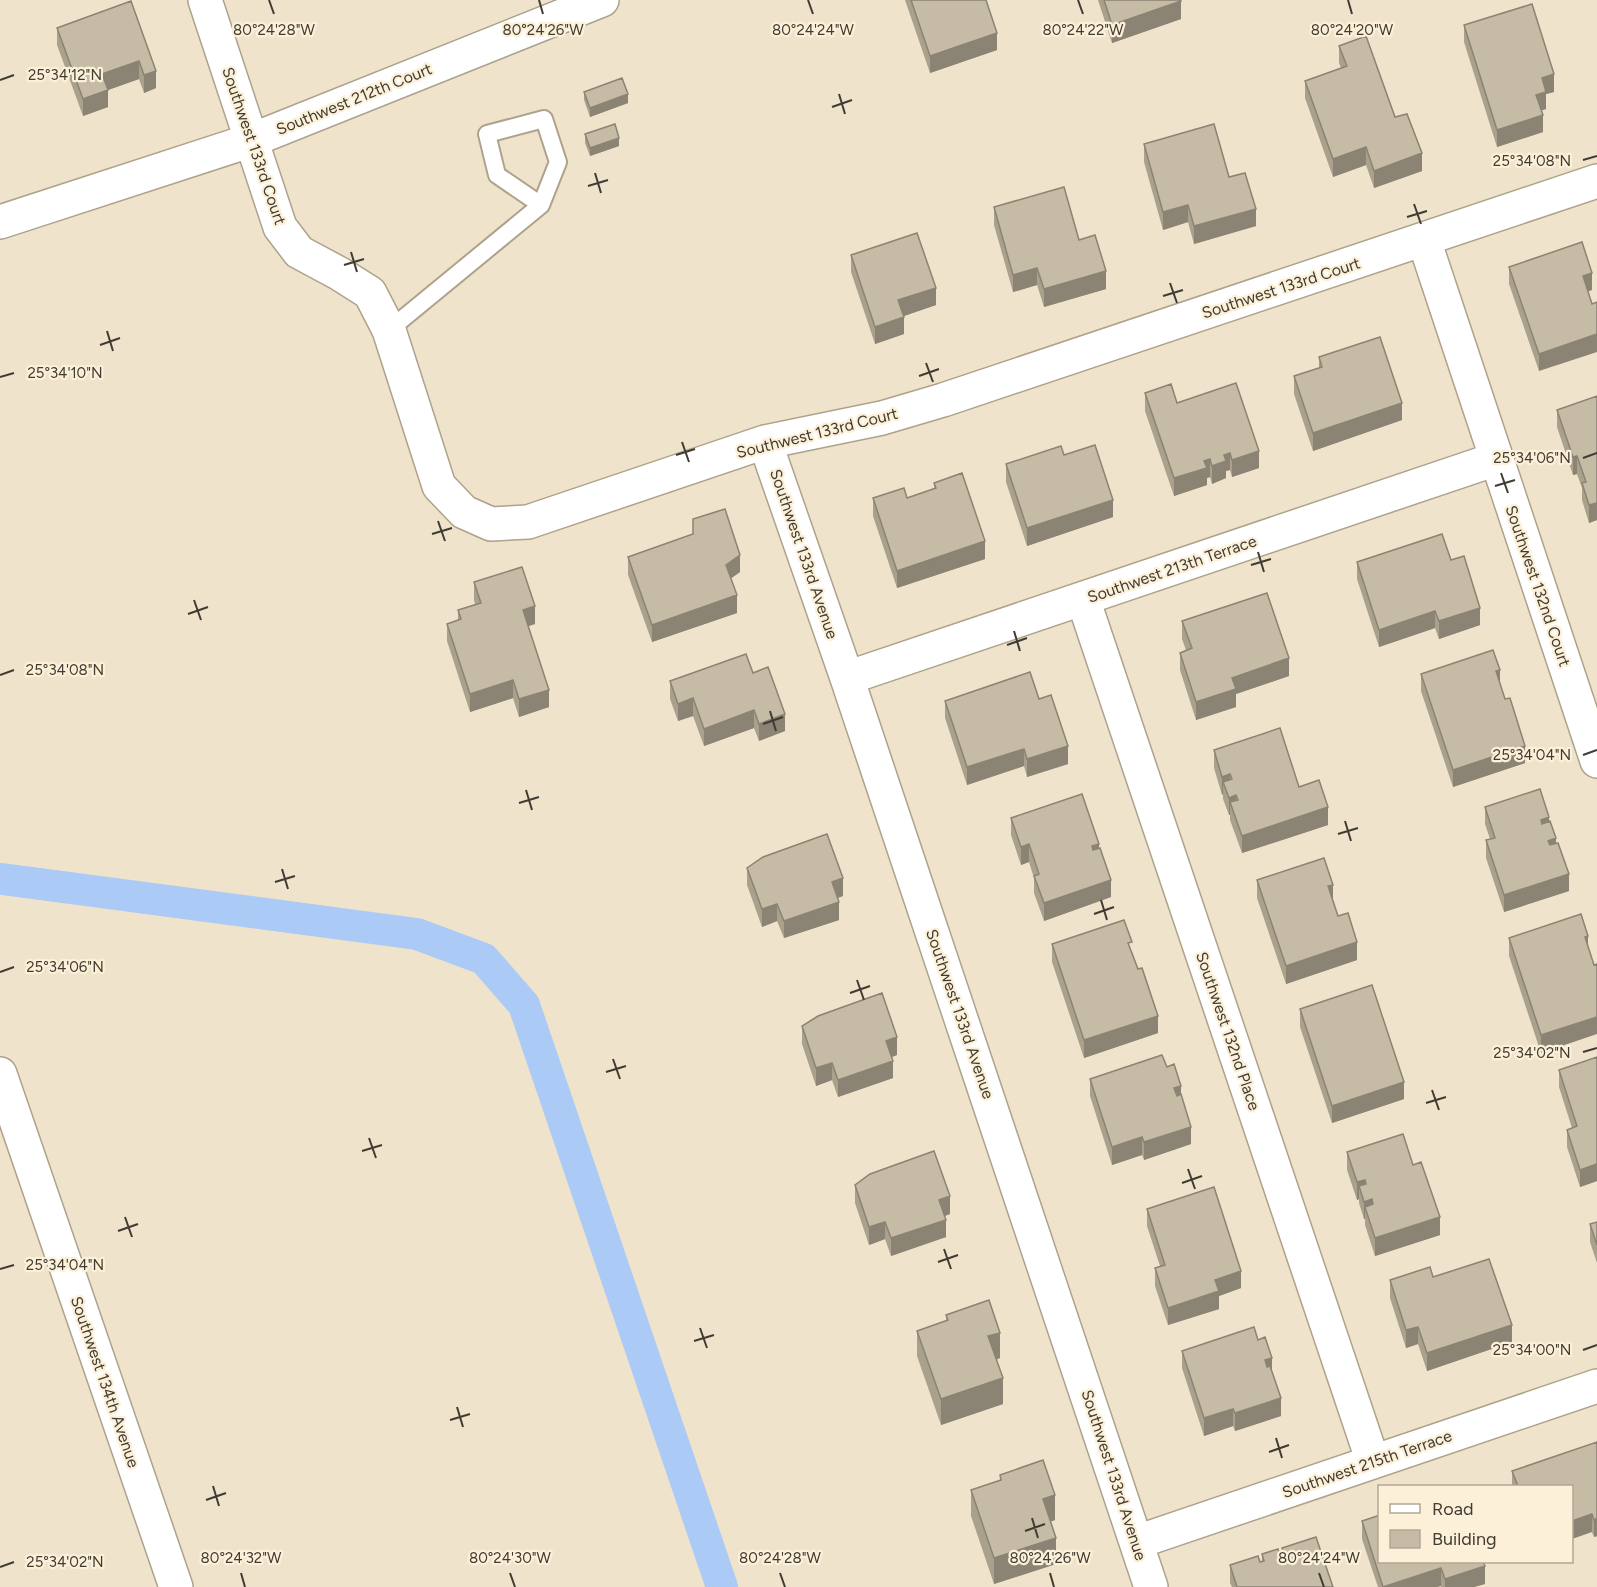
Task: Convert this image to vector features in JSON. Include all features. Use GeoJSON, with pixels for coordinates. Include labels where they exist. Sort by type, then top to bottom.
{"type":"FeatureCollection","features":[{"type":"Feature","properties":{"kind":"street","name":"Southwest 133rd Court"},"geometry":{"type":"LineString","coordinates":[[205,0],[280,227],[299,252],[370,293],[389,330],[439,486],[464,512],[490,524],[528,522],[765,442],[882,418],[943,400],[1597,181]]}},
{"type":"Feature","properties":{"kind":"street","name":"Southwest 212th Court"},"geometry":{"type":"LineString","coordinates":[[0,222],[252,140],[602,0]]}},
{"type":"Feature","properties":{"kind":"street","name":"Southwest 132nd Court"},"geometry":{"type":"LineString","coordinates":[[1424,240],[1597,761]]}},
{"type":"Feature","properties":{"kind":"street","name":"Southwest 133rd Avenue"},"geometry":{"type":"LineString","coordinates":[[765,442],[847,678],[1151,1587]]}},
{"type":"Feature","properties":{"kind":"street","name":"Southwest 213th Terrace"},"geometry":{"type":"LineString","coordinates":[[847,678],[1496,459]]}},
{"type":"Feature","properties":{"kind":"street","name":"Southwest 132nd Place"},"geometry":{"type":"LineString","coordinates":[[1083,599],[1373,1462]]}},
{"type":"Feature","properties":{"kind":"street","name":"Southwest 134th Avenue"},"geometry":{"type":"LineString","coordinates":[[0,1074],[176,1587]]}},
{"type":"Feature","properties":{"kind":"street","name":"Southwest 215th Terrace"},"geometry":{"type":"LineString","coordinates":[[1137,1542],[1597,1386]]}},
{"type":"Feature","properties":{"kind":"lane"},"geometry":{"type":"LineString","coordinates":[[389,330],[542,205],[558,162],[544,119],[487,134],[497,175],[542,205]]}},
{"type":"Feature","properties":{"kind":"building"},"geometry":{"type":"Polygon","coordinates":[[[911,0],[986,0],[997,33],[930,56],[911,0]]]}},
{"type":"Feature","properties":{"kind":"building"},"geometry":{"type":"Polygon","coordinates":[[[1104,0],[1180,0],[1181,1],[1112,25],[1104,0]]]}},
{"type":"Feature","properties":{"kind":"building"},"geometry":{"type":"Polygon","coordinates":[[[131,1],[156,71],[144,75],[139,61],[102,74],[108,90],[83,99],[57,28],[131,1]]]}},
{"type":"Feature","properties":{"kind":"building"},"geometry":{"type":"Polygon","coordinates":[[[1532,4],[1554,74],[1542,78],[1546,92],[1536,95],[1543,115],[1497,130],[1464,25],[1532,4]]]}},
{"type":"Feature","properties":{"kind":"building"},"geometry":{"type":"Polygon","coordinates":[[[1366,36],[1395,117],[1407,114],[1422,153],[1374,171],[1366,147],[1333,159],[1305,81],[1347,66],[1339,46],[1366,36]]]}},
{"type":"Feature","properties":{"kind":"building"},"geometry":{"type":"Polygon","coordinates":[[[622,78],[628,94],[590,108],[584,92],[622,78]]]}},
{"type":"Feature","properties":{"kind":"building"},"geometry":{"type":"Polygon","coordinates":[[[615,124],[619,138],[590,148],[585,134],[615,124]]]}},
{"type":"Feature","properties":{"kind":"building"},"geometry":{"type":"Polygon","coordinates":[[[1214,124],[1229,177],[1245,173],[1256,209],[1194,226],[1188,205],[1163,212],[1144,144],[1214,124]]]}},
{"type":"Feature","properties":{"kind":"building"},"geometry":{"type":"Polygon","coordinates":[[[1064,187],[1079,240],[1095,235],[1106,271],[1044,289],[1037,268],[1013,275],[994,207],[1064,187]]]}},
{"type":"Feature","properties":{"kind":"building"},"geometry":{"type":"Polygon","coordinates":[[[917,233],[936,288],[898,300],[904,317],[875,327],[851,255],[917,233]]]}},
{"type":"Feature","properties":{"kind":"building"},"geometry":{"type":"Polygon","coordinates":[[[1582,242],[1592,273],[1583,276],[1592,304],[1597,302],[1597,334],[1539,354],[1509,267],[1582,242]]]}},
{"type":"Feature","properties":{"kind":"building"},"geometry":{"type":"Polygon","coordinates":[[[1380,337],[1402,403],[1313,433],[1294,376],[1322,367],[1319,357],[1380,337]]]}},
{"type":"Feature","properties":{"kind":"building"},"geometry":{"type":"Polygon","coordinates":[[[1236,383],[1259,451],[1232,460],[1230,453],[1224,455],[1226,461],[1212,466],[1210,459],[1204,461],[1207,468],[1174,478],[1145,393],[1171,384],[1177,403],[1236,383]]]}},
{"type":"Feature","properties":{"kind":"building"},"geometry":{"type":"Polygon","coordinates":[[[1597,396],[1597,503],[1589,505],[1582,483],[1586,482],[1577,456],[1573,457],[1557,410],[1597,396]]]}},
{"type":"Feature","properties":{"kind":"building"},"geometry":{"type":"Polygon","coordinates":[[[1095,445],[1113,500],[1027,528],[1006,464],[1061,446],[1064,455],[1095,445]]]}},
{"type":"Feature","properties":{"kind":"building"},"geometry":{"type":"Polygon","coordinates":[[[962,473],[985,541],[897,571],[873,498],[904,488],[907,498],[936,488],[934,483],[962,473]]]}},
{"type":"Feature","properties":{"kind":"building"},"geometry":{"type":"Polygon","coordinates":[[[725,509],[740,555],[726,565],[737,595],[652,625],[628,557],[693,534],[693,519],[725,509]]]}},
{"type":"Feature","properties":{"kind":"building"},"geometry":{"type":"Polygon","coordinates":[[[1442,534],[1451,560],[1464,556],[1480,608],[1439,621],[1435,611],[1379,630],[1357,562],[1442,534]]]}},
{"type":"Feature","properties":{"kind":"building"},"geometry":{"type":"Polygon","coordinates":[[[522,567],[535,606],[523,610],[549,690],[519,699],[513,680],[470,694],[447,624],[461,619],[458,610],[481,603],[474,582],[522,567]]]}},
{"type":"Feature","properties":{"kind":"building"},"geometry":{"type":"Polygon","coordinates":[[[1267,593],[1289,658],[1232,678],[1236,689],[1196,702],[1180,653],[1192,648],[1182,621],[1267,593]]]}},
{"type":"Feature","properties":{"kind":"building"},"geometry":{"type":"Polygon","coordinates":[[[1493,650],[1500,670],[1496,671],[1505,699],[1510,698],[1525,746],[1453,770],[1421,674],[1493,650]]]}},
{"type":"Feature","properties":{"kind":"building"},"geometry":{"type":"Polygon","coordinates":[[[746,654],[753,673],[768,667],[785,714],[759,724],[754,710],[704,729],[693,698],[678,704],[670,681],[746,654]]]}},
{"type":"Feature","properties":{"kind":"building"},"geometry":{"type":"Polygon","coordinates":[[[1030,672],[1039,699],[1051,695],[1068,746],[1027,759],[1024,749],[967,767],[945,701],[1030,672]]]}},
{"type":"Feature","properties":{"kind":"building"},"geometry":{"type":"Polygon","coordinates":[[[1280,728],[1299,787],[1319,780],[1328,807],[1242,836],[1230,802],[1238,800],[1236,795],[1229,798],[1223,782],[1232,779],[1230,774],[1222,777],[1214,750],[1280,728]]]}},
{"type":"Feature","properties":{"kind":"building"},"geometry":{"type":"Polygon","coordinates":[[[1540,789],[1549,817],[1541,820],[1542,824],[1550,821],[1556,838],[1548,841],[1550,845],[1558,843],[1569,874],[1504,895],[1486,840],[1495,838],[1485,807],[1540,789]]]}},
{"type":"Feature","properties":{"kind":"building"},"geometry":{"type":"Polygon","coordinates":[[[1082,794],[1099,844],[1092,846],[1093,850],[1100,848],[1111,880],[1044,903],[1034,876],[1039,874],[1029,844],[1021,847],[1011,818],[1082,794]]]}},
{"type":"Feature","properties":{"kind":"building"},"geometry":{"type":"Polygon","coordinates":[[[827,834],[843,878],[832,882],[839,902],[784,921],[777,904],[762,909],[747,868],[763,857],[827,834]]]}},
{"type":"Feature","properties":{"kind":"building"},"geometry":{"type":"Polygon","coordinates":[[[1324,858],[1333,885],[1328,886],[1338,916],[1348,913],[1357,942],[1286,966],[1257,880],[1324,858]]]}},
{"type":"Feature","properties":{"kind":"building"},"geometry":{"type":"Polygon","coordinates":[[[1581,914],[1588,936],[1585,937],[1594,965],[1597,964],[1597,1017],[1541,1035],[1509,938],[1581,914]]]}},
{"type":"Feature","properties":{"kind":"building"},"geometry":{"type":"Polygon","coordinates":[[[1124,920],[1132,942],[1128,943],[1138,969],[1142,968],[1158,1016],[1084,1040],[1052,944],[1124,920]]]}},
{"type":"Feature","properties":{"kind":"building"},"geometry":{"type":"Polygon","coordinates":[[[1372,985],[1404,1082],[1332,1106],[1300,1009],[1372,985]]]}},
{"type":"Feature","properties":{"kind":"building"},"geometry":{"type":"Polygon","coordinates":[[[882,993],[897,1037],[886,1041],[893,1061],[838,1080],[832,1063],[816,1068],[802,1026],[818,1016],[882,993]]]}},
{"type":"Feature","properties":{"kind":"building"},"geometry":{"type":"Polygon","coordinates":[[[1162,1055],[1167,1067],[1174,1064],[1181,1086],[1174,1088],[1177,1096],[1181,1094],[1191,1127],[1144,1142],[1142,1137],[1112,1147],[1090,1079],[1162,1055]]]}},
{"type":"Feature","properties":{"kind":"building"},"geometry":{"type":"Polygon","coordinates":[[[1597,1057],[1597,1164],[1580,1170],[1567,1130],[1577,1126],[1559,1070],[1597,1057]]]}},
{"type":"Feature","properties":{"kind":"building"},"geometry":{"type":"Polygon","coordinates":[[[1403,1134],[1413,1165],[1421,1162],[1440,1217],[1375,1238],[1365,1207],[1373,1204],[1372,1199],[1364,1202],[1359,1186],[1366,1184],[1365,1180],[1357,1182],[1347,1152],[1403,1134]]]}},
{"type":"Feature","properties":{"kind":"building"},"geometry":{"type":"Polygon","coordinates":[[[934,1151],[950,1196],[939,1200],[946,1220],[891,1238],[885,1222],[869,1227],[855,1185],[870,1174],[934,1151]]]}},
{"type":"Feature","properties":{"kind":"building"},"geometry":{"type":"Polygon","coordinates":[[[1214,1187],[1241,1271],[1215,1280],[1219,1291],[1168,1308],[1155,1268],[1165,1265],[1147,1209],[1214,1187]]]}},
{"type":"Feature","properties":{"kind":"building"},"geometry":{"type":"Polygon","coordinates":[[[1597,1222],[1597,1245],[1590,1224],[1597,1222]]]}},
{"type":"Feature","properties":{"kind":"building"},"geometry":{"type":"Polygon","coordinates":[[[1489,1259],[1512,1325],[1427,1353],[1418,1327],[1406,1330],[1390,1280],[1430,1267],[1433,1277],[1489,1259]]]}},
{"type":"Feature","properties":{"kind":"building"},"geometry":{"type":"Polygon","coordinates":[[[989,1300],[1000,1333],[988,1336],[1003,1378],[941,1399],[917,1331],[948,1320],[946,1315],[989,1300]]]}},
{"type":"Feature","properties":{"kind":"building"},"geometry":{"type":"Polygon","coordinates":[[[1254,1327],[1258,1340],[1265,1337],[1272,1358],[1265,1360],[1267,1367],[1270,1366],[1281,1398],[1235,1413],[1233,1409],[1204,1418],[1182,1351],[1254,1327]]]}},
{"type":"Feature","properties":{"kind":"building"},"geometry":{"type":"Polygon","coordinates":[[[1597,1442],[1597,1518],[1594,1520],[1592,1514],[1573,1521],[1573,1485],[1518,1485],[1512,1471],[1597,1442]]]}},
{"type":"Feature","properties":{"kind":"building"},"geometry":{"type":"Polygon","coordinates":[[[1043,1460],[1055,1495],[1043,1499],[1056,1538],[994,1558],[971,1490],[1001,1480],[1000,1475],[1043,1460]]]}},
{"type":"Feature","properties":{"kind":"building"},"geometry":{"type":"Polygon","coordinates":[[[1378,1516],[1378,1563],[1484,1563],[1485,1566],[1445,1579],[1441,1568],[1383,1587],[1362,1521],[1378,1516]]]}},
{"type":"Feature","properties":{"kind":"building"},"geometry":{"type":"Polygon","coordinates":[[[1316,1537],[1333,1587],[1237,1587],[1230,1565],[1258,1556],[1260,1562],[1264,1561],[1262,1554],[1278,1549],[1280,1555],[1284,1554],[1282,1548],[1316,1537]]]}},
{"type":"Feature","properties":{"kind":"waterway"},"geometry":{"type":"LineString","coordinates":[[2,879],[417,934],[484,959],[524,1005],[722,1587]]}}]}
